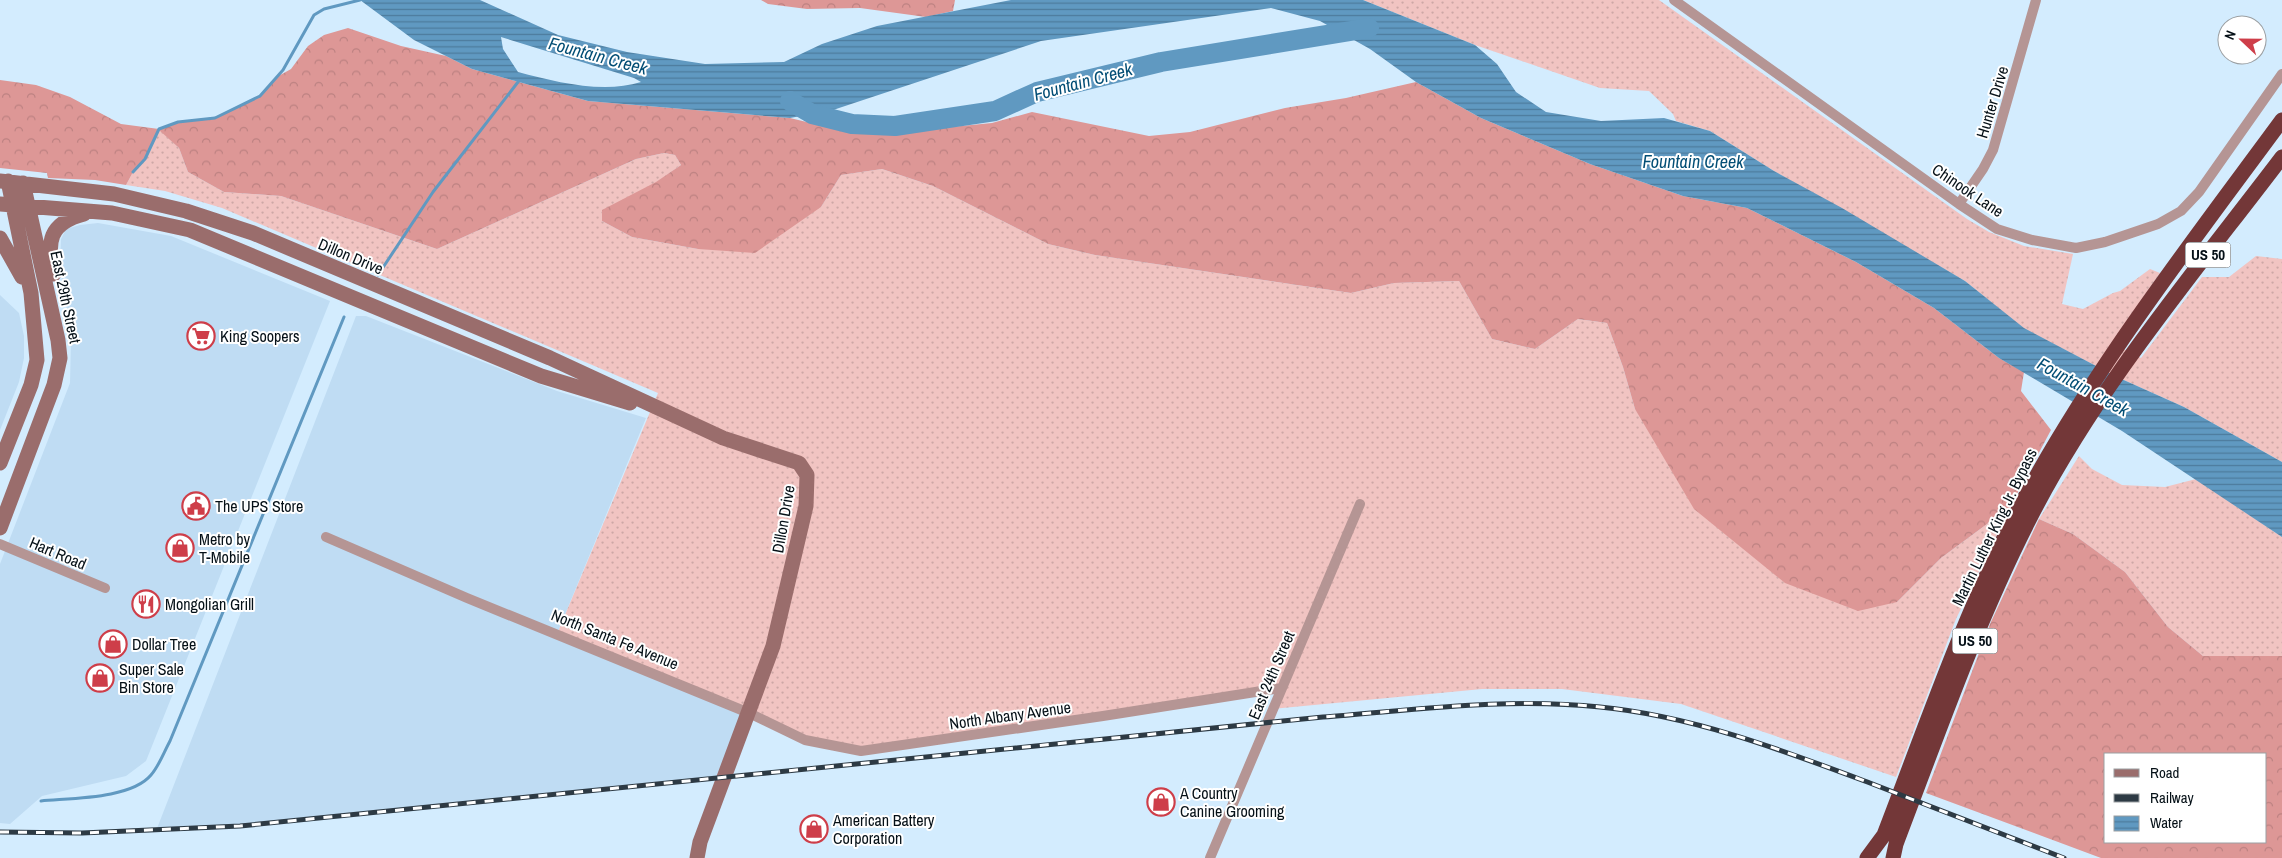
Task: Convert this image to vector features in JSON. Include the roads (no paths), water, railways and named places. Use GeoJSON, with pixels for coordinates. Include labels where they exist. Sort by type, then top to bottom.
{"type":"FeatureCollection","features":[{"type":"Feature","properties":{"kind":"highway","name":"Martin Luther King Jr. Bypass"},"geometry":{"type":"LineString","coordinates":[[1869,855],[1884,835],[1976,639],[2024,513],[2057,440],[2119,346],[2282,120]]}},
{"type":"Feature","properties":{"kind":"highway","name":"Martin Luther King Jr. Bypass"},"geometry":{"type":"LineString","coordinates":[[2024,513],[2133,354],[2282,157]]}},
{"type":"Feature","properties":{"kind":"highway","name":"Martin Luther King Jr. Bypass"},"geometry":{"type":"LineString","coordinates":[[1895,851],[1917,768]]}},
{"type":"Feature","properties":{"kind":"street","name":"Chinook Lane"},"geometry":{"type":"LineString","coordinates":[[1674,0],[1959,204],[1998,229],[2032,240],[2076,248],[2104,242],[2158,224],[2181,212],[2200,192],[2282,74]]}},
{"type":"Feature","properties":{"kind":"street","name":"Hunter Drive"},"geometry":{"type":"LineString","coordinates":[[1959,204],[1983,169],[1993,150],[2036,0]]}},
{"type":"Feature","properties":{"kind":"street","name":"Dillon Drive"},"geometry":{"type":"LineString","coordinates":[[4,181],[114,194],[186,210],[253,233],[550,358],[723,438],[800,463],[807,475],[806,506],[773,646],[748,713]]}},
{"type":"Feature","properties":{"kind":"street","name":"East 29th Street"},"geometry":{"type":"LineString","coordinates":[[0,463],[31,385],[37,360],[31,293],[6,205],[4,181]]}},
{"type":"Feature","properties":{"kind":"street","name":"East 29th Street"},"geometry":{"type":"LineString","coordinates":[[0,528],[54,385],[60,358],[58,340],[23,183]]}},
{"type":"Feature","properties":{"kind":"street","name":"Dillon Drive"},"geometry":{"type":"LineString","coordinates":[[6,205],[90,213],[112,213],[190,230],[541,376],[672,415]]}},
{"type":"Feature","properties":{"kind":"street"},"geometry":{"type":"LineString","coordinates":[[58,340],[58,296],[49,256],[53,234],[68,218],[90,213]]}},
{"type":"Feature","properties":{"kind":"street"},"geometry":{"type":"LineString","coordinates":[[0,238],[31,293]]}},
{"type":"Feature","properties":{"kind":"street","name":"East 24th Street"},"geometry":{"type":"LineString","coordinates":[[1210,858],[1360,504]]}},
{"type":"Feature","properties":{"kind":"street","name":"North Santa Fe Avenue"},"geometry":{"type":"LineString","coordinates":[[326,537],[467,598],[748,713]]}},
{"type":"Feature","properties":{"kind":"street","name":"Hart Road"},"geometry":{"type":"LineString","coordinates":[[0,544],[106,588]]}},
{"type":"Feature","properties":{"kind":"street","name":"North Albany Avenue"},"geometry":{"type":"LineString","coordinates":[[748,713],[805,740],[861,751],[1281,688]]}},
{"type":"Feature","properties":{"kind":"street"},"geometry":{"type":"LineString","coordinates":[[697,858],[700,842],[748,713]]}},
{"type":"Feature","properties":{"kind":"water","name":"Fountain Creek"},"geometry":{"type":"Polygon","coordinates":[[[360,0],[480,0],[558,35],[627,52],[705,64],[784,62],[822,44],[877,26],[1011,0],[1363,0],[1475,45],[1497,64],[1516,92],[1546,112],[1601,121],[1664,118],[1710,131],[1774,171],[1842,208],[1965,281],[2024,328],[2117,377],[2184,407],[2282,462],[2282,537],[2122,431],[1999,358],[1934,308],[1856,262],[1747,208],[1683,196],[1590,164],[1481,118],[1416,82],[1370,49],[1320,21],[1271,8],[1041,41],[833,110],[790,118],[588,101],[472,69],[414,40],[360,0]],[[501,37],[503,49],[518,72],[564,83],[595,87],[611,87],[641,82],[634,78],[501,37]]]}},
{"type":"Feature","properties":{"kind":"waterway"},"geometry":{"type":"LineString","coordinates":[[133,172],[145,159],[159,129],[178,122],[215,118],[260,96],[283,70],[314,15],[324,9],[360,0]]}},
{"type":"Feature","properties":{"kind":"waterway","name":"Fountain Creek"},"geometry":{"type":"LineString","coordinates":[[790,101],[812,114],[852,124],[895,126],[995,111],[1037,92],[1161,62],[1369,28]]}},
{"type":"Feature","properties":{"kind":"waterway"},"geometry":{"type":"LineString","coordinates":[[378,275],[433,192],[518,82]]}},
{"type":"Feature","properties":{"kind":"waterway"},"geometry":{"type":"LineString","coordinates":[[41,801],[84,798],[115,793],[130,789],[142,783],[151,775],[170,741],[344,317]]}},
{"type":"Feature","properties":{"kind":"railway"},"geometry":{"type":"LineString","coordinates":[[0,832],[82,833],[240,826],[1323,717],[1462,706],[1531,703],[1565,704],[1635,711],[1703,726],[1837,771],[2064,858]]}},
{"type":"Feature","properties":{"kind":"place","name":"King Soopers"},"geometry":{"type":"Point","coordinates":[201,336]}},
{"type":"Feature","properties":{"kind":"place","name":"The UPS Store"},"geometry":{"type":"Point","coordinates":[196,506]}},
{"type":"Feature","properties":{"kind":"place","name":"Metro by T-Mobile"},"geometry":{"type":"Point","coordinates":[180,548]}},
{"type":"Feature","properties":{"kind":"place","name":"Mongolian Grill"},"geometry":{"type":"Point","coordinates":[146,604]}},
{"type":"Feature","properties":{"kind":"place","name":"Dollar Tree"},"geometry":{"type":"Point","coordinates":[113,644]}},
{"type":"Feature","properties":{"kind":"place","name":"Super Sale Bin Store"},"geometry":{"type":"Point","coordinates":[100,678]}},
{"type":"Feature","properties":{"kind":"place","name":"A Country Canine Grooming"},"geometry":{"type":"Point","coordinates":[1161,802]}},
{"type":"Feature","properties":{"kind":"place","name":"American Battery Corporation"},"geometry":{"type":"Point","coordinates":[814,829]}}]}
